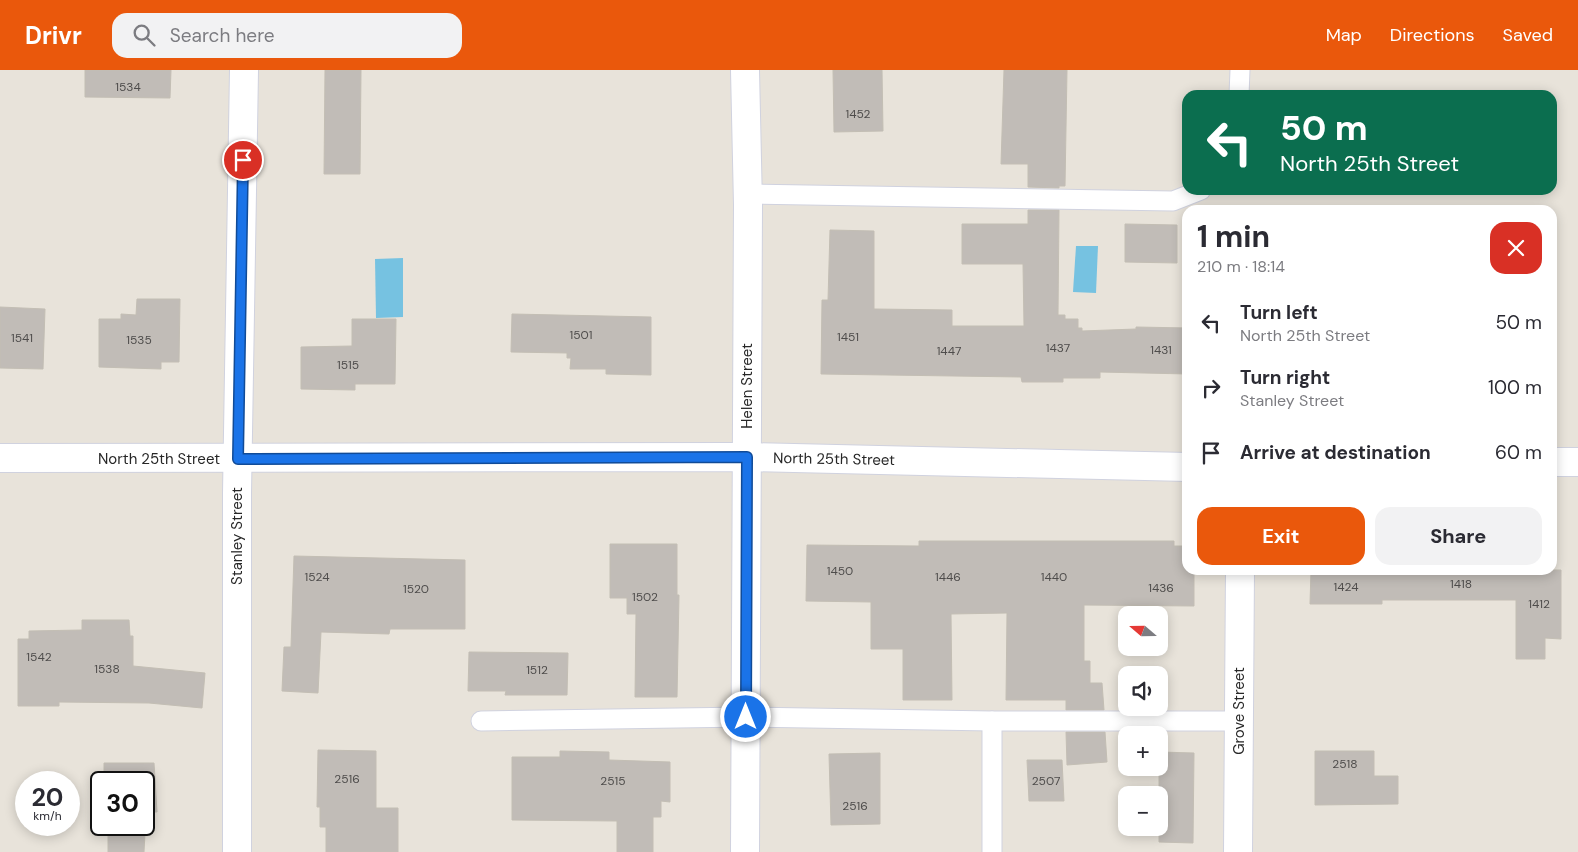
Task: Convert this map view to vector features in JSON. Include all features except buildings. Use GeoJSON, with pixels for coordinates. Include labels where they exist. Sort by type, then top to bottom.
{"type":"FeatureCollection","features":[{"type":"Feature","properties":{"kind":"street","name":"Stanley Street"},"geometry":{"type":"LineString","coordinates":[[237,852],[238,459],[244,70]]}},
{"type":"Feature","properties":{"kind":"street","name":"Helen Street"},"geometry":{"type":"LineString","coordinates":[[745,70],[747,194],[745,852]]}},
{"type":"Feature","properties":{"kind":"street","name":"North 25th Street"},"geometry":{"type":"LineString","coordinates":[[0,458],[747,457],[1182,467]]}},
{"type":"Feature","properties":{"kind":"street"},"geometry":{"type":"LineString","coordinates":[[1557,462],[1578,462]]}},
{"type":"Feature","properties":{"kind":"street","name":"Grove Street"},"geometry":{"type":"LineString","coordinates":[[1238,852],[1240,575]]}},
{"type":"Feature","properties":{"kind":"lane"},"geometry":{"type":"LineString","coordinates":[[1239,90],[1240,70]]}},
{"type":"Feature","properties":{"kind":"lane"},"geometry":{"type":"LineString","coordinates":[[747,194],[1173,201],[1188,195]]}},
{"type":"Feature","properties":{"kind":"lane"},"geometry":{"type":"LineString","coordinates":[[481,720],[746,717],[992,721],[1239,721]]}},
{"type":"Feature","properties":{"kind":"lane"},"geometry":{"type":"LineString","coordinates":[[992,721],[992,852]]}},
{"type":"Feature","properties":{"kind":"water"},"geometry":{"type":"Polygon","coordinates":[[[1076,246],[1098,246],[1096,293],[1073,292],[1076,246]]]}},
{"type":"Feature","properties":{"kind":"water"},"geometry":{"type":"Polygon","coordinates":[[[403,258],[403,317],[376,318],[375,259],[403,258]]]}},
{"type":"Feature","properties":{"kind":"route"},"geometry":{"type":"LineString","coordinates":[[243,160],[238,459],[747,457],[746,717]]}}]}
